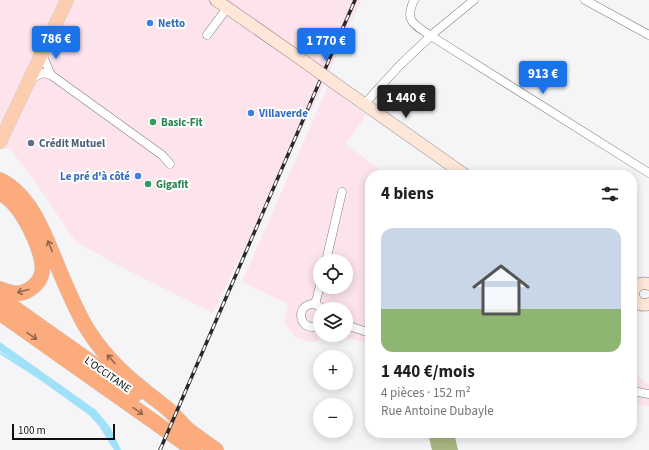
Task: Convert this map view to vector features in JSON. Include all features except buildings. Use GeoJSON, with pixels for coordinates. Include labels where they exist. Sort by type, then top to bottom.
{"type":"FeatureCollection","features":[{"type":"Feature","properties":{"kind":"highway"},"geometry":{"type":"LineString","coordinates":[[0,180],[16,192],[38,221],[48,241],[75,307],[87,329],[101,348],[133,380],[170,411],[191,433]]}},
{"type":"Feature","properties":{"kind":"highway"},"geometry":{"type":"LineString","coordinates":[[0,194],[10,198],[21,212],[42,258],[43,265],[40,280],[27,291],[10,293],[0,289]]}},
{"type":"Feature","properties":{"kind":"highway","name":"L'OCCITANE"},"geometry":{"type":"LineString","coordinates":[[0,298],[216,450]]}},
{"type":"Feature","properties":{"kind":"highway","name":"L'OCCITANE"},"geometry":{"type":"LineString","coordinates":[[0,313],[194,450]]}},
{"type":"Feature","properties":{"kind":"main road"},"geometry":{"type":"LineString","coordinates":[[0,125],[60,0]]}},
{"type":"Feature","properties":{"kind":"main road"},"geometry":{"type":"LineString","coordinates":[[0,142],[68,0]]}},
{"type":"Feature","properties":{"kind":"main road"},"geometry":{"type":"LineString","coordinates":[[216,0],[458,170]]}},
{"type":"Feature","properties":{"kind":"street"},"geometry":{"type":"LineString","coordinates":[[414,0],[409,17],[415,24],[431,36],[648,171]]}},
{"type":"Feature","properties":{"kind":"street"},"geometry":{"type":"LineString","coordinates":[[366,105],[368,100],[400,65],[431,36],[474,0]]}},
{"type":"Feature","properties":{"kind":"street"},"geometry":{"type":"LineString","coordinates":[[585,0],[649,35]]}},
{"type":"Feature","properties":{"kind":"street"},"geometry":{"type":"LineString","coordinates":[[207,35],[227,8]]}},
{"type":"Feature","properties":{"kind":"street"},"geometry":{"type":"LineString","coordinates":[[42,54],[52,75]]}},
{"type":"Feature","properties":{"kind":"street"},"geometry":{"type":"LineString","coordinates":[[30,79],[43,73],[52,75],[162,155],[170,164]]}},
{"type":"Feature","properties":{"kind":"street"},"geometry":{"type":"LineString","coordinates":[[328,254],[342,192]]}},
{"type":"Feature","properties":{"kind":"street"},"geometry":{"type":"LineString","coordinates":[[313,304],[306,306],[302,311],[301,318],[308,327],[313,327]]}},
{"type":"Feature","properties":{"kind":"street"},"geometry":{"type":"LineString","coordinates":[[353,327],[365,331]]}},
{"type":"Feature","properties":{"kind":"street"},"geometry":{"type":"LineString","coordinates":[[637,392],[649,394]]}},
{"type":"Feature","properties":{"kind":"shaded area"},"geometry":{"type":"Polygon","coordinates":[[[0,0],[361,0],[324,84],[213,313],[76,242],[36,183],[10,149],[0,148],[0,0]]]}},
{"type":"Feature","properties":{"kind":"shaded area"},"geometry":{"type":"Polygon","coordinates":[[[328,86],[366,115],[346,144],[380,170],[365,170],[365,342],[353,339],[353,302],[313,302],[313,342],[305,341],[294,336],[286,325],[285,318],[288,304],[242,282],[328,86]]]}},
{"type":"Feature","properties":{"kind":"shaded area"},"geometry":{"type":"Polygon","coordinates":[[[637,376],[649,385],[649,406],[637,404],[637,376]]]}},
{"type":"Feature","properties":{"kind":"green space"},"geometry":{"type":"Polygon","coordinates":[[[429,438],[455,438],[458,450],[432,450],[429,438]]]}},
{"type":"Feature","properties":{"kind":"water"},"geometry":{"type":"Polygon","coordinates":[[[0,342],[96,410],[110,427],[121,450],[114,450],[99,426],[89,415],[0,351],[0,342]]]}},
{"type":"Feature","properties":{"kind":"waterway"},"geometry":{"type":"LineString","coordinates":[[0,353],[42,380]]}},
{"type":"Feature","properties":{"kind":"railway"},"geometry":{"type":"LineString","coordinates":[[160,450],[355,0]]}},
{"type":"Feature","properties":{"kind":"place","name":"Netto"},"geometry":{"type":"Point","coordinates":[150,23]}},
{"type":"Feature","properties":{"kind":"place","name":"Villaverde"},"geometry":{"type":"Point","coordinates":[251,113]}},
{"type":"Feature","properties":{"kind":"place","name":"Basic-Fit"},"geometry":{"type":"Point","coordinates":[153,122]}},
{"type":"Feature","properties":{"kind":"place","name":"Crédit Mutuel"},"geometry":{"type":"Point","coordinates":[31,143]}},
{"type":"Feature","properties":{"kind":"place","name":"Le pré d'à côté"},"geometry":{"type":"Point","coordinates":[138,176]}},
{"type":"Feature","properties":{"kind":"place","name":"Gigafit"},"geometry":{"type":"Point","coordinates":[148,184]}}]}
